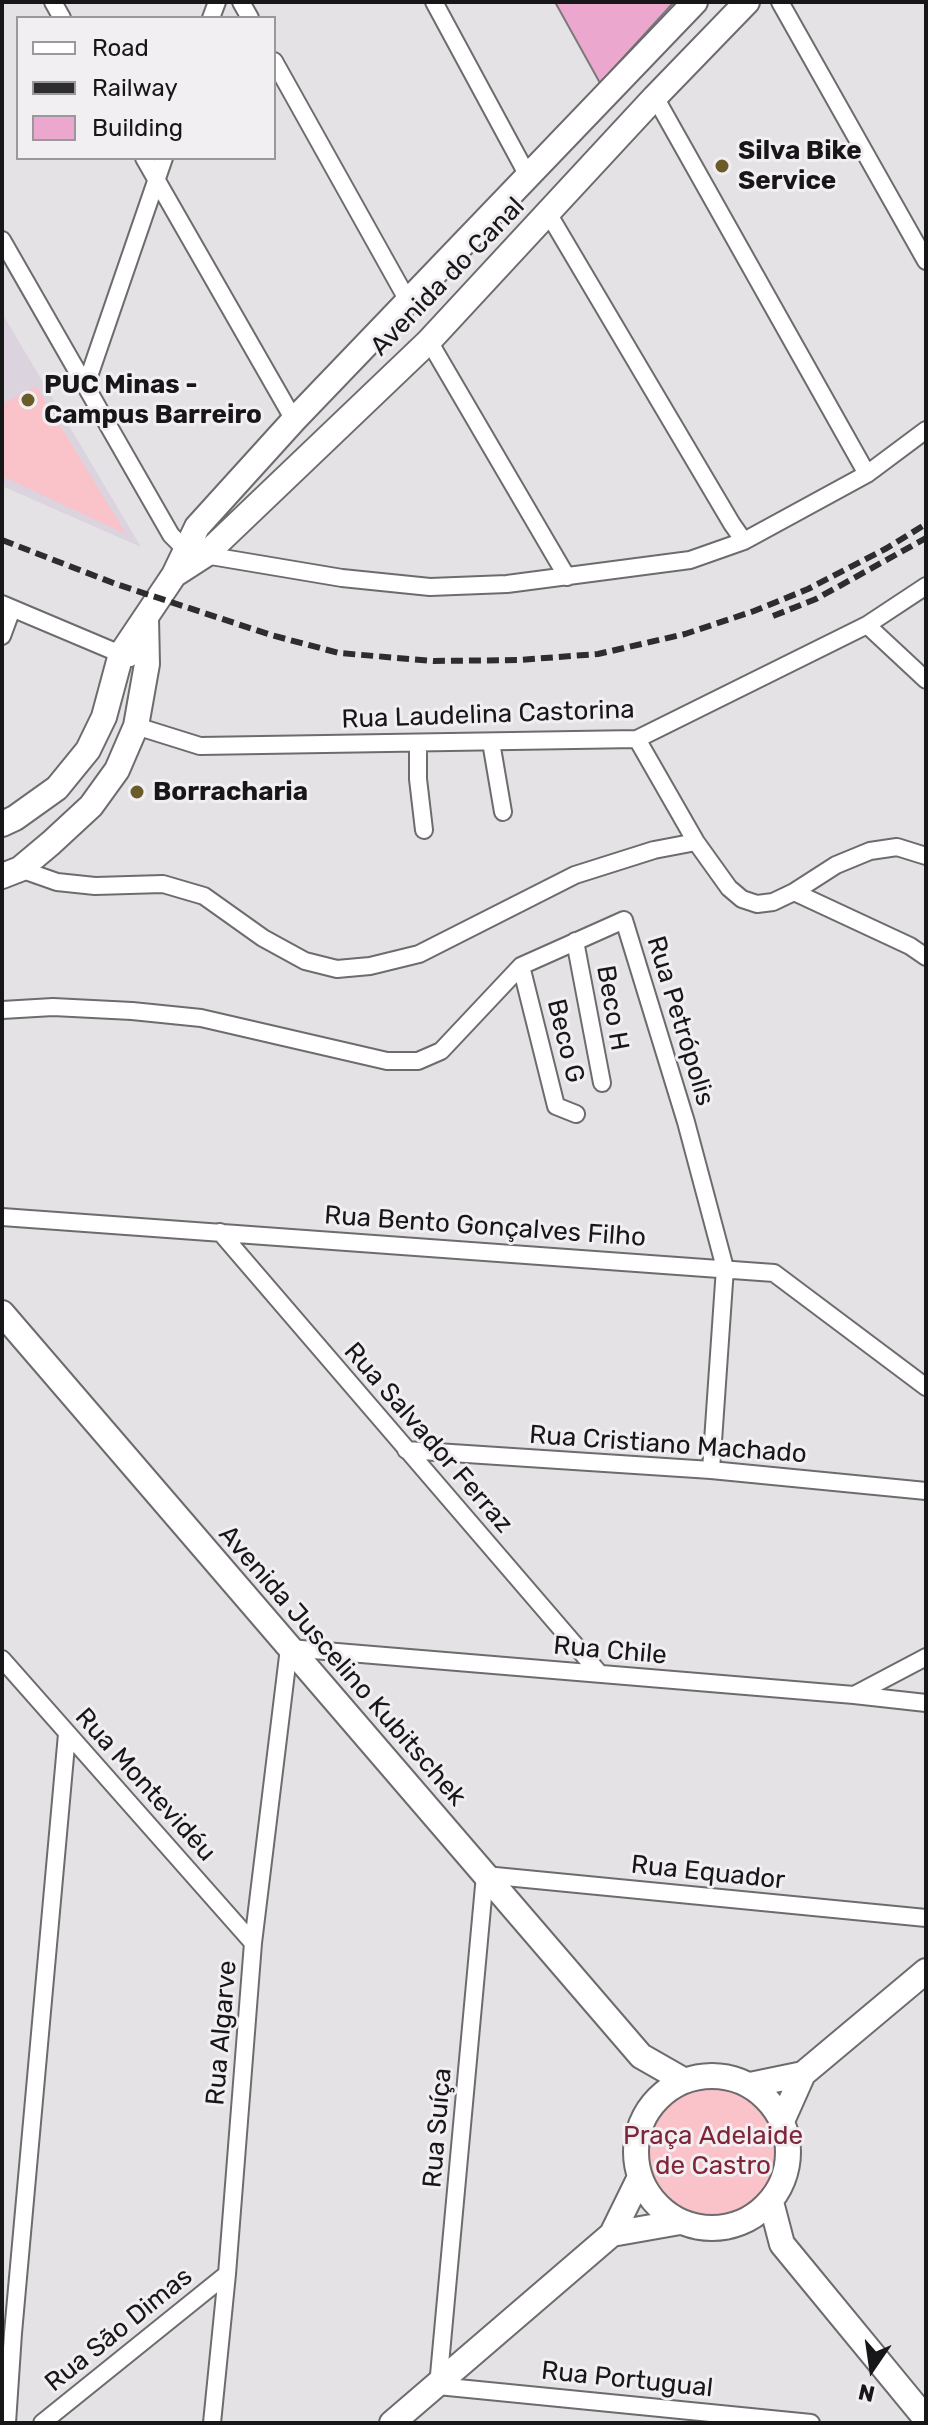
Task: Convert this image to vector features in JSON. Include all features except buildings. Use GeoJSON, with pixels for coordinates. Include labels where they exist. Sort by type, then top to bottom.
{"type":"FeatureCollection","features":[{"type":"Feature","properties":{"kind":"street"},"geometry":{"type":"LineString","coordinates":[[434,2],[528,176]]}},
{"type":"Feature","properties":{"kind":"street","name":"Avenida do Canal"},"geometry":{"type":"LineString","coordinates":[[195,552],[197,527],[294,420],[695,2]]}},
{"type":"Feature","properties":{"kind":"street","name":"Avenida do Canal"},"geometry":{"type":"LineString","coordinates":[[2,824],[57,788],[88,750],[104,717],[121,654],[174,575],[195,552],[429,341],[747,2]]}},
{"type":"Feature","properties":{"kind":"street"},"geometry":{"type":"LineString","coordinates":[[780,2],[926,261]]}},
{"type":"Feature","properties":{"kind":"street"},"geometry":{"type":"LineString","coordinates":[[276,65],[408,301]]}},
{"type":"Feature","properties":{"kind":"street"},"geometry":{"type":"LineString","coordinates":[[655,97],[867,474]]}},
{"type":"Feature","properties":{"kind":"street"},"geometry":{"type":"LineString","coordinates":[[145,160],[294,420]]}},
{"type":"Feature","properties":{"kind":"street"},"geometry":{"type":"LineString","coordinates":[[86,385],[163,160]]}},
{"type":"Feature","properties":{"kind":"street"},"geometry":{"type":"LineString","coordinates":[[548,213],[744,541]]}},
{"type":"Feature","properties":{"kind":"street"},"geometry":{"type":"LineString","coordinates":[[2,240],[171,535],[195,552],[342,578],[430,587],[507,584],[690,560],[744,541],[867,474],[926,430]]}},
{"type":"Feature","properties":{"kind":"street"},"geometry":{"type":"LineString","coordinates":[[429,341],[567,577]]}},
{"type":"Feature","properties":{"kind":"street","name":"Rua Laudelina Castorina"},"geometry":{"type":"LineString","coordinates":[[136,726],[200,746],[637,739],[867,625],[926,586]]}},
{"type":"Feature","properties":{"kind":"street"},"geometry":{"type":"LineString","coordinates":[[2,636],[7,606],[147,664]]}},
{"type":"Feature","properties":{"kind":"street"},"geometry":{"type":"LineString","coordinates":[[11,873],[91,806],[117,770],[136,726],[147,664],[146,618]]}},
{"type":"Feature","properties":{"kind":"street"},"geometry":{"type":"LineString","coordinates":[[867,625],[926,680]]}},
{"type":"Feature","properties":{"kind":"street"},"geometry":{"type":"LineString","coordinates":[[637,739],[696,842],[729,888],[742,899],[757,904],[773,902],[836,865],[870,851],[897,847],[926,856]]}},
{"type":"Feature","properties":{"kind":"street"},"geometry":{"type":"LineString","coordinates":[[491,742],[503,812]]}},
{"type":"Feature","properties":{"kind":"street"},"geometry":{"type":"LineString","coordinates":[[418,744],[418,779],[424,830]]}},
{"type":"Feature","properties":{"kind":"street"},"geometry":{"type":"LineString","coordinates":[[11,873],[95,886],[163,884],[204,896],[263,938],[305,961],[337,969],[370,966],[419,954],[575,875],[654,850],[696,842]]}},
{"type":"Feature","properties":{"kind":"street"},"geometry":{"type":"LineString","coordinates":[[794,892],[910,946],[926,957]]}},
{"type":"Feature","properties":{"kind":"street","name":"Rua Petrópolis"},"geometry":{"type":"LineString","coordinates":[[2,1010],[53,1007],[201,1018],[387,1061],[418,1061],[441,1051],[521,966],[624,920],[686,1122],[725,1268],[711,1470]]}},
{"type":"Feature","properties":{"kind":"street","name":"Beco H"},"geometry":{"type":"LineString","coordinates":[[575,941],[602,1083]]}},
{"type":"Feature","properties":{"kind":"street","name":"Beco G"},"geometry":{"type":"LineString","coordinates":[[521,966],[556,1106],[576,1114]]}},
{"type":"Feature","properties":{"kind":"street","name":"Rua Bento Gonçalves Filho"},"geometry":{"type":"LineString","coordinates":[[2,1217],[774,1273],[926,1387]]}},
{"type":"Feature","properties":{"kind":"street","name":"Rua Salvador Ferraz"},"geometry":{"type":"LineString","coordinates":[[220,1232],[600,1674]]}},
{"type":"Feature","properties":{"kind":"street","name":"Avenida Juscelino Kubitschek"},"geometry":{"type":"LineString","coordinates":[[2,1313],[641,2056],[683,2080]]}},
{"type":"Feature","properties":{"kind":"street","name":"Rua Cristiano Machado"},"geometry":{"type":"LineString","coordinates":[[406,1450],[711,1470],[926,1491]]}},
{"type":"Feature","properties":{"kind":"street","name":"Rua Chile"},"geometry":{"type":"LineString","coordinates":[[289,1648],[926,1703]]}},
{"type":"Feature","properties":{"kind":"street","name":"Rua Algarve"},"geometry":{"type":"LineString","coordinates":[[212,2423],[253,1943],[289,1648]]}},
{"type":"Feature","properties":{"kind":"street"},"geometry":{"type":"LineString","coordinates":[[854,1695],[926,1657]]}},
{"type":"Feature","properties":{"kind":"street","name":"Rua Montevidéu"},"geometry":{"type":"LineString","coordinates":[[2,1659],[253,1943]]}},
{"type":"Feature","properties":{"kind":"street"},"geometry":{"type":"LineString","coordinates":[[7,2423],[8,2334],[67,1734]]}},
{"type":"Feature","properties":{"kind":"street","name":"Rua Equador"},"geometry":{"type":"LineString","coordinates":[[485,1875],[926,1918]]}},
{"type":"Feature","properties":{"kind":"street","name":"Rua Suíça"},"geometry":{"type":"LineString","coordinates":[[438,2386],[485,1875]]}},
{"type":"Feature","properties":{"kind":"street"},"geometry":{"type":"LineString","coordinates":[[782,2121],[803,2074],[926,1971]]}},
{"type":"Feature","properties":{"kind":"street","name":"Avenida Juscelino Kubitschek"},"geometry":{"type":"LineString","coordinates":[[641,2056],[652,2103]]}},
{"type":"Feature","properties":{"kind":"street"},"geometry":{"type":"LineString","coordinates":[[750,2085],[803,2074]]}},
{"type":"Feature","properties":{"kind":"street"},"geometry":{"type":"LineString","coordinates":[[705,2075],[728,2077],[750,2085],[769,2101],[782,2121],[788,2142],[788,2163],[782,2184],[771,2202],[742,2223],[721,2228],[700,2228],[680,2222],[655,2204],[639,2179],[635,2139],[641,2120],[652,2103],[683,2080],[705,2075]]}},
{"type":"Feature","properties":{"kind":"street"},"geometry":{"type":"LineString","coordinates":[[392,2423],[612,2234],[639,2179]]}},
{"type":"Feature","properties":{"kind":"street"},"geometry":{"type":"LineString","coordinates":[[771,2202],[782,2244]]}},
{"type":"Feature","properties":{"kind":"street"},"geometry":{"type":"LineString","coordinates":[[612,2234],[680,2222]]}},
{"type":"Feature","properties":{"kind":"street"},"geometry":{"type":"LineString","coordinates":[[742,2223],[782,2244],[926,2419]]}},
{"type":"Feature","properties":{"kind":"street","name":"Rua São Dimas"},"geometry":{"type":"LineString","coordinates":[[42,2423],[227,2274]]}},
{"type":"Feature","properties":{"kind":"street","name":"Rua Portugual"},"geometry":{"type":"LineString","coordinates":[[438,2386],[811,2423]]}},
{"type":"Feature","properties":{"kind":"shaded area","name":"PUC Minas - Campus Barreiro"},"geometry":{"type":"Polygon","coordinates":[[[2,313],[141,547],[2,486],[2,313]]]}},
{"type":"Feature","properties":{"kind":"green space","name":"PUC Minas - Campus Barreiro"},"geometry":{"type":"Polygon","coordinates":[[[36,386],[126,534],[2,476],[2,404],[36,386]]]}},
{"type":"Feature","properties":{"kind":"green space","name":"Praça Adelaide de Castro"},"geometry":{"type":"Polygon","coordinates":[[[713,2083],[740,2088],[762,2103],[777,2125],[782,2152],[777,2179],[762,2201],[740,2216],[713,2221],[686,2216],[664,2201],[649,2179],[644,2152],[649,2125],[664,2103],[686,2088],[713,2083]]]}},
{"type":"Feature","properties":{"kind":"railway"},"geometry":{"type":"LineString","coordinates":[[2,540],[116,584],[271,635],[339,653],[434,661],[519,660],[598,654],[685,634],[754,611],[808,589],[926,524]]}},
{"type":"Feature","properties":{"kind":"railway"},"geometry":{"type":"LineString","coordinates":[[773,616],[816,599],[926,538]]}},
{"type":"Feature","properties":{"kind":"place","name":"Silva Bike Service"},"geometry":{"type":"Point","coordinates":[722,166]}},
{"type":"Feature","properties":{"kind":"place","name":"PUC Minas - Campus Barreiro"},"geometry":{"type":"Point","coordinates":[28,400]}},
{"type":"Feature","properties":{"kind":"place","name":"Borracharia"},"geometry":{"type":"Point","coordinates":[137,792]}}]}
